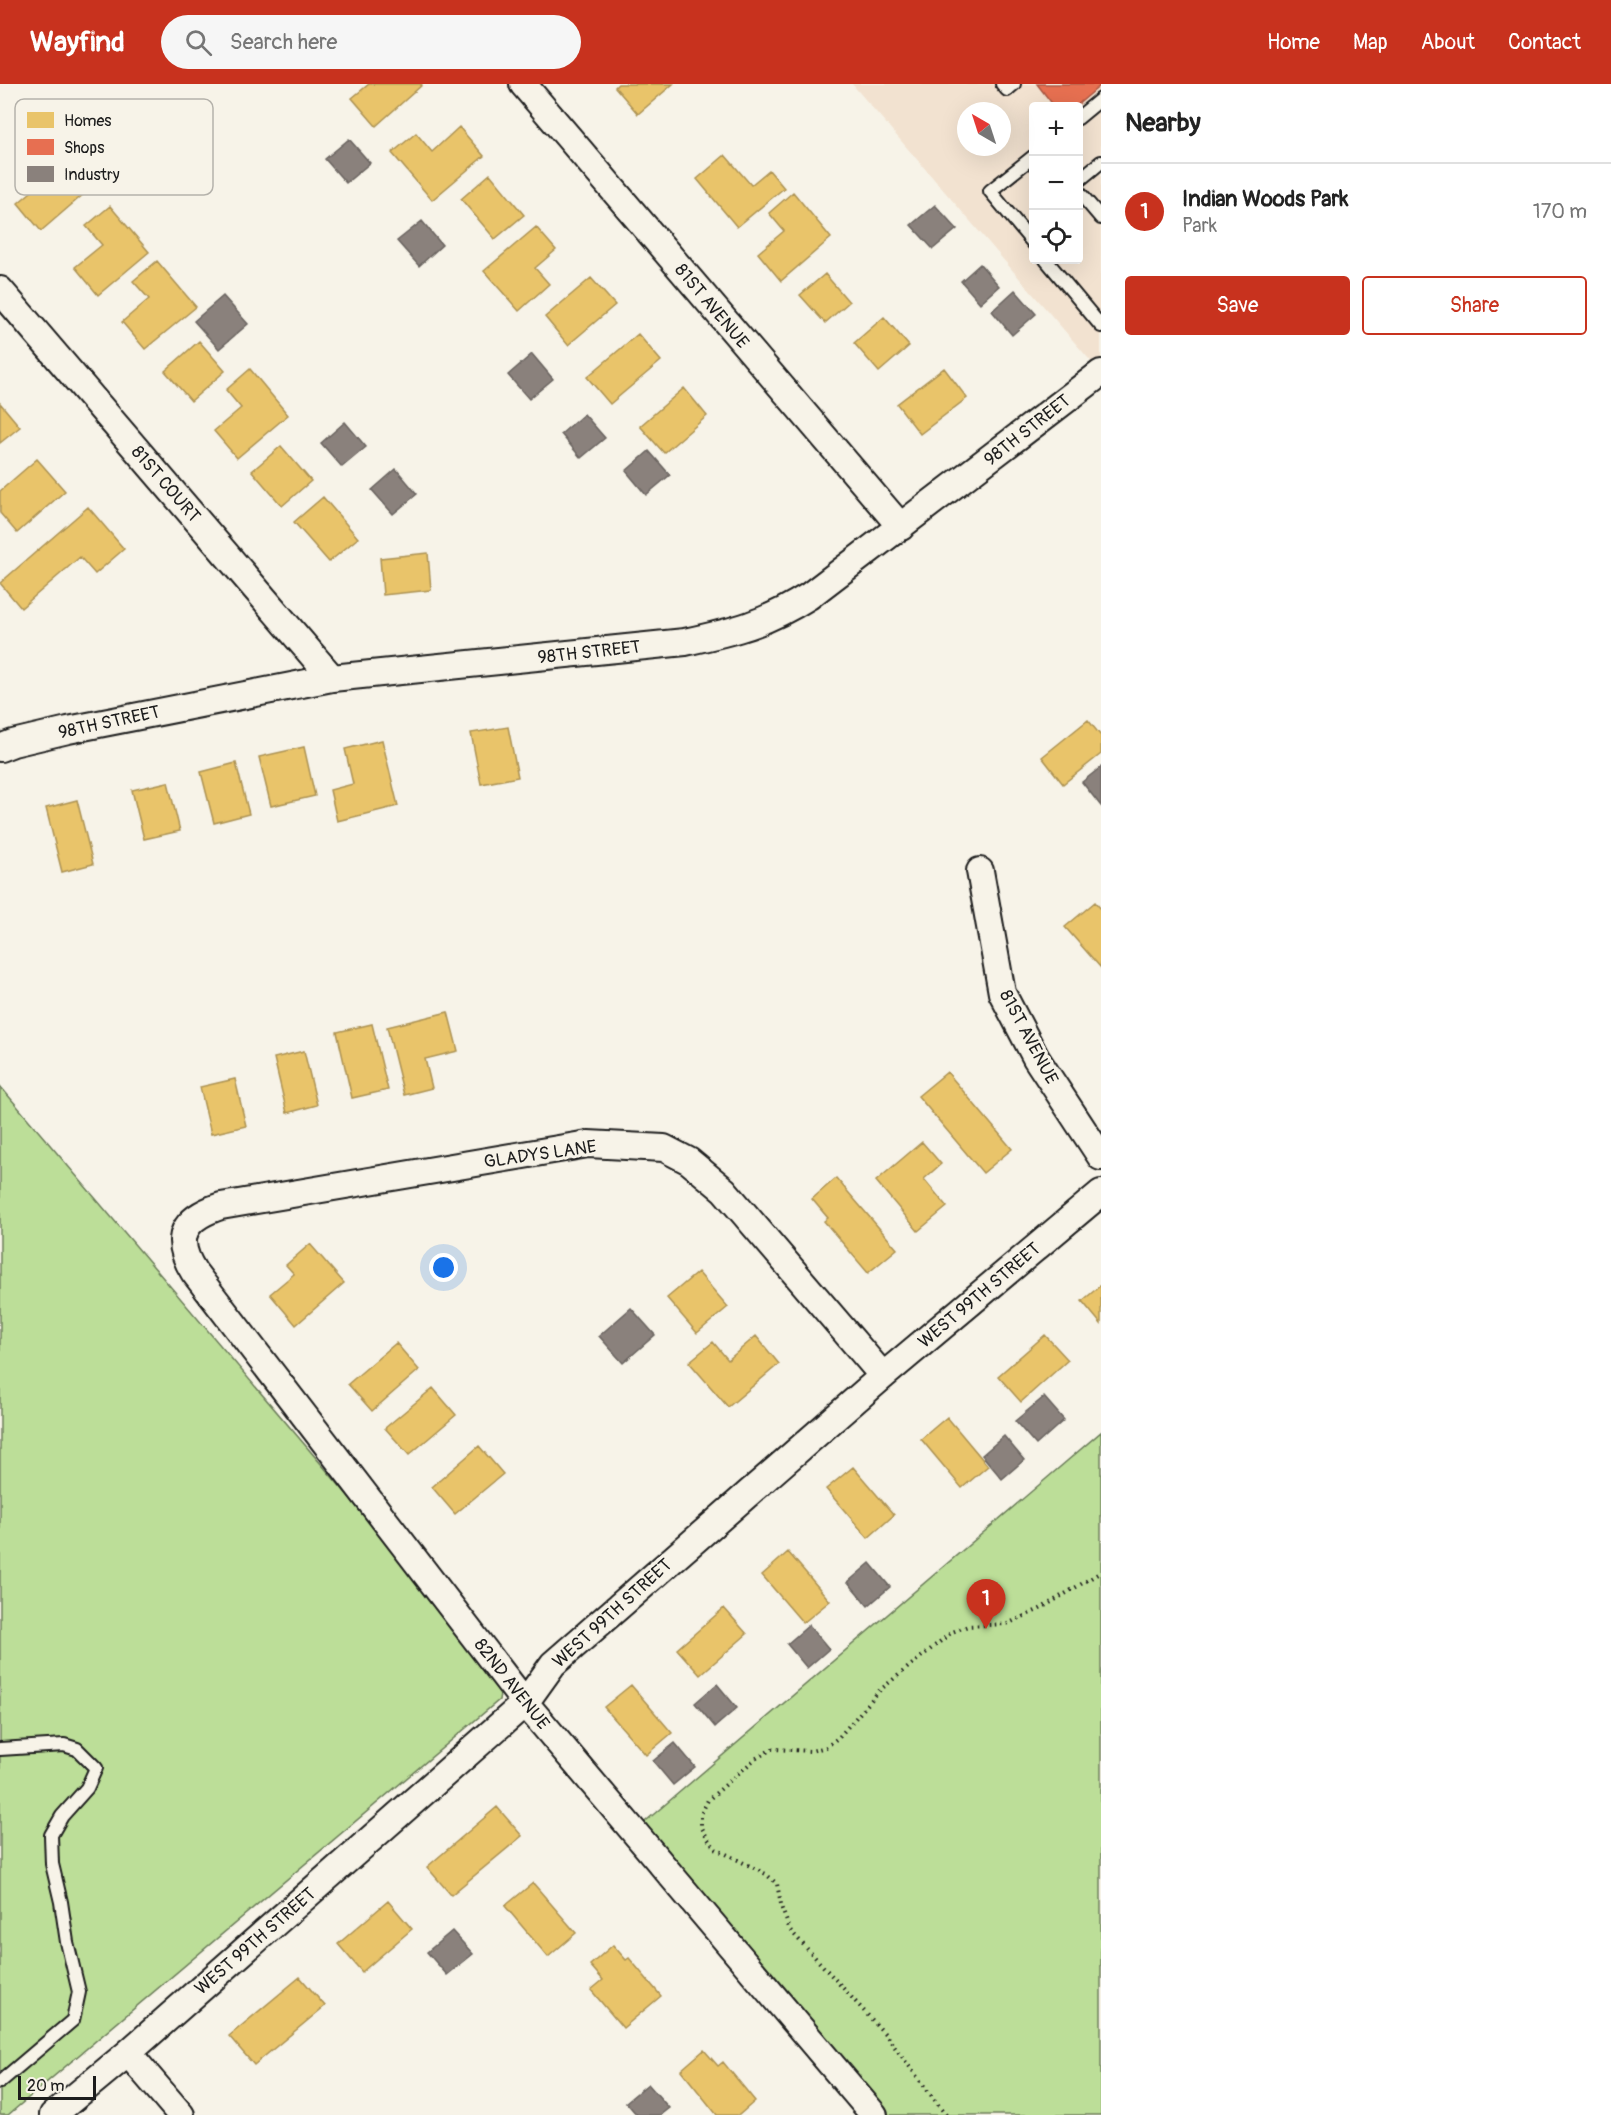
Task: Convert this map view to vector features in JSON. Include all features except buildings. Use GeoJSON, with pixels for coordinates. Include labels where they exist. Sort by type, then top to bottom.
{"type":"FeatureCollection","features":[{"type":"Feature","properties":{"kind":"street","name":"81ST AVENUE"},"geometry":{"type":"LineString","coordinates":[[523,84],[901,527]]}},
{"type":"Feature","properties":{"kind":"street","name":"81ST COURT"},"geometry":{"type":"LineString","coordinates":[[0,290],[332,678]]}},
{"type":"Feature","properties":{"kind":"street","name":"98TH STREET"},"geometry":{"type":"LineString","coordinates":[[0,748],[68,730],[332,678],[685,642],[736,631],[763,622],[801,602],[1101,373]]}},
{"type":"Feature","properties":{"kind":"street","name":"81ST AVENUE"},"geometry":{"type":"LineString","coordinates":[[980,871],[1002,993],[1036,1058],[1101,1157]]}},
{"type":"Feature","properties":{"kind":"street","name":"GLADYS LANE"},"geometry":{"type":"LineString","coordinates":[[184,1232],[194,1218],[206,1210],[221,1206],[588,1144],[664,1148],[690,1161],[724,1190],[883,1376]]}},
{"type":"Feature","properties":{"kind":"street","name":"WEST 99TH STREET"},"geometry":{"type":"LineString","coordinates":[[53,2115],[128,2053],[525,1703],[553,1664],[883,1376],[1101,1193]]}},
{"type":"Feature","properties":{"kind":"street","name":"82ND AVENUE"},"geometry":{"type":"LineString","coordinates":[[184,1232],[182,1245],[185,1258],[194,1272],[525,1703],[874,2115]]}},
{"type":"Feature","properties":{"kind":"street"},"geometry":{"type":"LineString","coordinates":[[128,2053],[181,2115]]}},
{"type":"Feature","properties":{"kind":"lane"},"geometry":{"type":"LineString","coordinates":[[1002,84],[1007,90],[1014,84]]}},
{"type":"Feature","properties":{"kind":"lane"},"geometry":{"type":"LineString","coordinates":[[1083,114],[1101,99]]}},
{"type":"Feature","properties":{"kind":"lane"},"geometry":{"type":"LineString","coordinates":[[1029,160],[990,191],[1029,238]]}},
{"type":"Feature","properties":{"kind":"lane"},"geometry":{"type":"LineString","coordinates":[[1083,177],[1101,162]]}},
{"type":"Feature","properties":{"kind":"lane"},"geometry":{"type":"LineString","coordinates":[[1083,197],[1101,219]]}},
{"type":"Feature","properties":{"kind":"lane"},"geometry":{"type":"LineString","coordinates":[[1049,264],[1101,326]]}},
{"type":"Feature","properties":{"kind":"lane"},"geometry":{"type":"LineString","coordinates":[[0,1749],[64,1745],[77,1749],[96,1768],[87,1788],[62,1816],[51,1835],[52,1864],[79,1992],[73,2020],[0,2082]]}},
{"type":"Feature","properties":{"kind":"path"},"geometry":{"type":"LineString","coordinates":[[946,2115],[885,2034],[790,1930],[782,1909],[777,1884],[766,1874],[716,1849],[701,1826],[701,1814],[708,1800],[755,1759],[772,1749],[811,1751],[826,1747],[839,1737],[880,1690],[952,1632],[968,1626],[1007,1624],[1041,1609],[1101,1572]]}},
{"type":"Feature","properties":{"kind":"shaded area"},"geometry":{"type":"Polygon","coordinates":[[[852,84],[1101,84],[1101,373],[852,84]]]}},
{"type":"Feature","properties":{"kind":"green space"},"geometry":{"type":"Polygon","coordinates":[[[0,1086],[480,1651],[501,1687],[499,1700],[8,2115],[0,2115],[0,1086]]]}},
{"type":"Feature","properties":{"kind":"green space"},"geometry":{"type":"Polygon","coordinates":[[[1101,1432],[1101,2115],[887,2115],[640,1826],[1101,1432]]]}},
{"type":"Feature","properties":{"kind":"place","name":"Indian Woods Park"},"geometry":{"type":"Point","coordinates":[986,1629]}}]}
